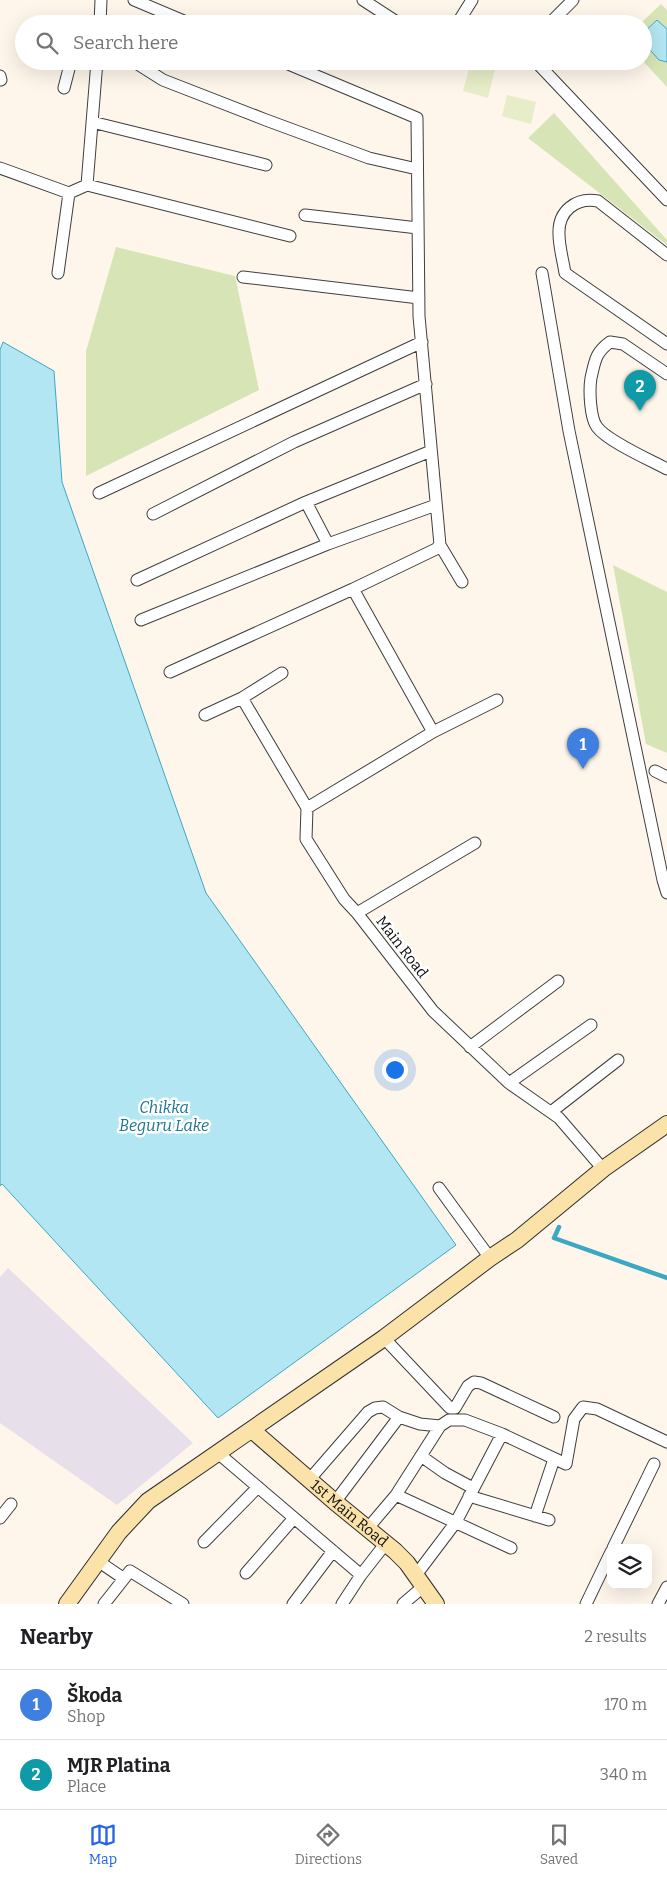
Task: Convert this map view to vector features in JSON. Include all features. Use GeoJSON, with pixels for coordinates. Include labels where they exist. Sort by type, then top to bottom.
{"type":"FeatureCollection","features":[{"type":"Feature","properties":{"kind":"street"},"geometry":{"type":"LineString","coordinates":[[101,15],[102,0]]}},
{"type":"Feature","properties":{"kind":"street"},"geometry":{"type":"LineString","coordinates":[[134,0],[170,15]]}},
{"type":"Feature","properties":{"kind":"street"},"geometry":{"type":"LineString","coordinates":[[363,0],[386,15]]}},
{"type":"Feature","properties":{"kind":"street"},"geometry":{"type":"LineString","coordinates":[[463,15],[472,0]]}},
{"type":"Feature","properties":{"kind":"street"},"geometry":{"type":"LineString","coordinates":[[558,15],[573,0]]}},
{"type":"Feature","properties":{"kind":"street"},"geometry":{"type":"LineString","coordinates":[[64,88],[69,70]]}},
{"type":"Feature","properties":{"kind":"street"},"geometry":{"type":"LineString","coordinates":[[87,185],[96,70]]}},
{"type":"Feature","properties":{"kind":"street"},"geometry":{"type":"LineString","coordinates":[[147,70],[163,80],[266,120],[370,158],[417,169]]}},
{"type":"Feature","properties":{"kind":"street"},"geometry":{"type":"LineString","coordinates":[[302,70],[416,118],[419,298],[436,505],[440,545],[462,582]]}},
{"type":"Feature","properties":{"kind":"street"},"geometry":{"type":"LineString","coordinates":[[544,70],[667,200]]}},
{"type":"Feature","properties":{"kind":"street"},"geometry":{"type":"LineString","coordinates":[[92,122],[266,165]]}},
{"type":"Feature","properties":{"kind":"street"},"geometry":{"type":"LineString","coordinates":[[0,168],[69,193],[87,185],[290,236]]}},
{"type":"Feature","properties":{"kind":"street"},"geometry":{"type":"LineString","coordinates":[[58,273],[69,193]]}},
{"type":"Feature","properties":{"kind":"street"},"geometry":{"type":"LineString","coordinates":[[667,255],[598,201],[584,200],[577,202],[566,211],[560,222],[559,236],[565,273],[667,344]]}},
{"type":"Feature","properties":{"kind":"street"},"geometry":{"type":"LineString","coordinates":[[305,215],[418,228]]}},
{"type":"Feature","properties":{"kind":"street"},"geometry":{"type":"LineString","coordinates":[[542,273],[569,431],[667,893]]}},
{"type":"Feature","properties":{"kind":"street"},"geometry":{"type":"LineString","coordinates":[[243,277],[419,298]]}},
{"type":"Feature","properties":{"kind":"street"},"geometry":{"type":"LineString","coordinates":[[99,493],[422,342]]}},
{"type":"Feature","properties":{"kind":"street"},"geometry":{"type":"LineString","coordinates":[[667,374],[623,344],[610,342],[600,349],[596,357],[590,384],[591,408],[596,426],[606,436],[667,469]]}},
{"type":"Feature","properties":{"kind":"street"},"geometry":{"type":"LineString","coordinates":[[153,514],[294,442],[426,384]]}},
{"type":"Feature","properties":{"kind":"street"},"geometry":{"type":"LineString","coordinates":[[137,580],[306,502],[432,451]]}},
{"type":"Feature","properties":{"kind":"street"},"geometry":{"type":"LineString","coordinates":[[306,502],[328,544]]}},
{"type":"Feature","properties":{"kind":"street"},"geometry":{"type":"LineString","coordinates":[[141,620],[328,544],[436,505]]}},
{"type":"Feature","properties":{"kind":"street"},"geometry":{"type":"LineString","coordinates":[[170,672],[354,589],[436,549],[440,545]]}},
{"type":"Feature","properties":{"kind":"street"},"geometry":{"type":"LineString","coordinates":[[354,589],[433,732]]}},
{"type":"Feature","properties":{"kind":"street"},"geometry":{"type":"LineString","coordinates":[[205,715],[242,698],[282,673]]}},
{"type":"Feature","properties":{"kind":"street"},"geometry":{"type":"LineString","coordinates":[[242,698],[307,808],[433,732],[497,700]]}},
{"type":"Feature","properties":{"kind":"street"},"geometry":{"type":"LineString","coordinates":[[655,771],[667,777]]}},
{"type":"Feature","properties":{"kind":"street","name":"Main Road"},"geometry":{"type":"LineString","coordinates":[[307,808],[306,839],[344,899],[433,1011],[509,1083],[559,1118],[603,1169]]}},
{"type":"Feature","properties":{"kind":"street"},"geometry":{"type":"LineString","coordinates":[[357,913],[476,843]]}},
{"type":"Feature","properties":{"kind":"street"},"geometry":{"type":"LineString","coordinates":[[470,1046],[558,981]]}},
{"type":"Feature","properties":{"kind":"street"},"geometry":{"type":"LineString","coordinates":[[509,1083],[591,1025]]}},
{"type":"Feature","properties":{"kind":"street"},"geometry":{"type":"LineString","coordinates":[[551,1112],[618,1060]]}},
{"type":"Feature","properties":{"kind":"street"},"geometry":{"type":"LineString","coordinates":[[67,1604],[118,1532],[148,1501],[384,1338],[490,1258],[517,1240],[603,1169],[667,1124]]}},
{"type":"Feature","properties":{"kind":"street"},"geometry":{"type":"LineString","coordinates":[[440,1188],[490,1258]]}},
{"type":"Feature","properties":{"kind":"street"},"geometry":{"type":"LineString","coordinates":[[384,1338],[450,1408],[455,1408],[468,1386],[474,1382],[481,1383],[554,1417]]}},
{"type":"Feature","properties":{"kind":"street"},"geometry":{"type":"LineString","coordinates":[[309,1480],[368,1412],[375,1408],[383,1407],[399,1417],[420,1424],[440,1426]]}},
{"type":"Feature","properties":{"kind":"street"},"geometry":{"type":"LineString","coordinates":[[368,1528],[396,1495],[440,1426],[449,1420],[465,1420],[502,1434],[566,1464],[574,1419],[583,1407],[597,1409],[667,1442]]}},
{"type":"Feature","properties":{"kind":"street"},"geometry":{"type":"LineString","coordinates":[[335,1502],[399,1417]]}},
{"type":"Feature","properties":{"kind":"street","name":"1st Main Road"},"geometry":{"type":"LineString","coordinates":[[252,1430],[402,1557],[436,1604]]}},
{"type":"Feature","properties":{"kind":"street"},"geometry":{"type":"LineString","coordinates":[[402,1604],[420,1580],[456,1522],[502,1434]]}},
{"type":"Feature","properties":{"kind":"street"},"geometry":{"type":"LineString","coordinates":[[218,1453],[361,1574]]}},
{"type":"Feature","properties":{"kind":"street"},"geometry":{"type":"LineString","coordinates":[[421,1456],[471,1492],[549,1520]]}},
{"type":"Feature","properties":{"kind":"street"},"geometry":{"type":"LineString","coordinates":[[535,1516],[554,1459]]}},
{"type":"Feature","properties":{"kind":"street"},"geometry":{"type":"LineString","coordinates":[[615,1544],[654,1464]]}},
{"type":"Feature","properties":{"kind":"street"},"geometry":{"type":"LineString","coordinates":[[204,1542],[258,1487]]}},
{"type":"Feature","properties":{"kind":"street"},"geometry":{"type":"LineString","coordinates":[[396,1495],[511,1548]]}},
{"type":"Feature","properties":{"kind":"street"},"geometry":{"type":"LineString","coordinates":[[0,1518],[11,1504]]}},
{"type":"Feature","properties":{"kind":"street"},"geometry":{"type":"LineString","coordinates":[[246,1573],[294,1518]]}},
{"type":"Feature","properties":{"kind":"street"},"geometry":{"type":"LineString","coordinates":[[342,1604],[361,1574],[386,1543]]}},
{"type":"Feature","properties":{"kind":"street"},"geometry":{"type":"LineString","coordinates":[[293,1604],[333,1551]]}},
{"type":"Feature","properties":{"kind":"street"},"geometry":{"type":"LineString","coordinates":[[586,1604],[607,1560]]}},
{"type":"Feature","properties":{"kind":"street"},"geometry":{"type":"LineString","coordinates":[[98,1561],[123,1578]]}},
{"type":"Feature","properties":{"kind":"street"},"geometry":{"type":"LineString","coordinates":[[104,1604],[130,1571],[183,1604]]}},
{"type":"Feature","properties":{"kind":"street"},"geometry":{"type":"LineString","coordinates":[[658,1604],[667,1587]]}},
{"type":"Feature","properties":{"kind":"shaded area"},"geometry":{"type":"Polygon","coordinates":[[[8,1268],[193,1443],[117,1505],[0,1423],[0,1277],[8,1268]]]}},
{"type":"Feature","properties":{"kind":"green space"},"geometry":{"type":"Polygon","coordinates":[[[661,4],[667,10],[667,87],[651,70],[652,15],[649,15],[661,4]]]}},
{"type":"Feature","properties":{"kind":"green space"},"geometry":{"type":"Polygon","coordinates":[[[469,70],[495,70],[488,98],[463,91],[469,70]]]}},
{"type":"Feature","properties":{"kind":"green space"},"geometry":{"type":"Polygon","coordinates":[[[507,95],[536,102],[531,124],[502,116],[507,95]]]}},
{"type":"Feature","properties":{"kind":"green space"},"geometry":{"type":"Polygon","coordinates":[[[554,113],[667,240],[667,245],[528,138],[554,113]]]}},
{"type":"Feature","properties":{"kind":"green space"},"geometry":{"type":"Polygon","coordinates":[[[116,247],[235,276],[259,390],[86,476],[86,351],[116,247]]]}},
{"type":"Feature","properties":{"kind":"green space"},"geometry":{"type":"Polygon","coordinates":[[[613,565],[667,592],[667,753],[646,744],[613,565]]]}},
{"type":"Feature","properties":{"kind":"water"},"geometry":{"type":"Polygon","coordinates":[[[657,20],[667,29],[667,62],[659,60],[652,52],[652,25],[657,20]]]}},
{"type":"Feature","properties":{"kind":"water","name":"Chikka Beguru Lake"},"geometry":{"type":"Polygon","coordinates":[[[3,342],[54,371],[62,482],[206,893],[456,1245],[218,1418],[2,1184],[0,1186],[0,350],[3,342]]]}},
{"type":"Feature","properties":{"kind":"waterway"},"geometry":{"type":"LineString","coordinates":[[559,1227],[554,1238],[667,1278]]}},
{"type":"Feature","properties":{"kind":"place","name":"MJR Platina"},"geometry":{"type":"Point","coordinates":[640,411]}},
{"type":"Feature","properties":{"kind":"place","name":"Škoda"},"geometry":{"type":"Point","coordinates":[583,769]}}]}
